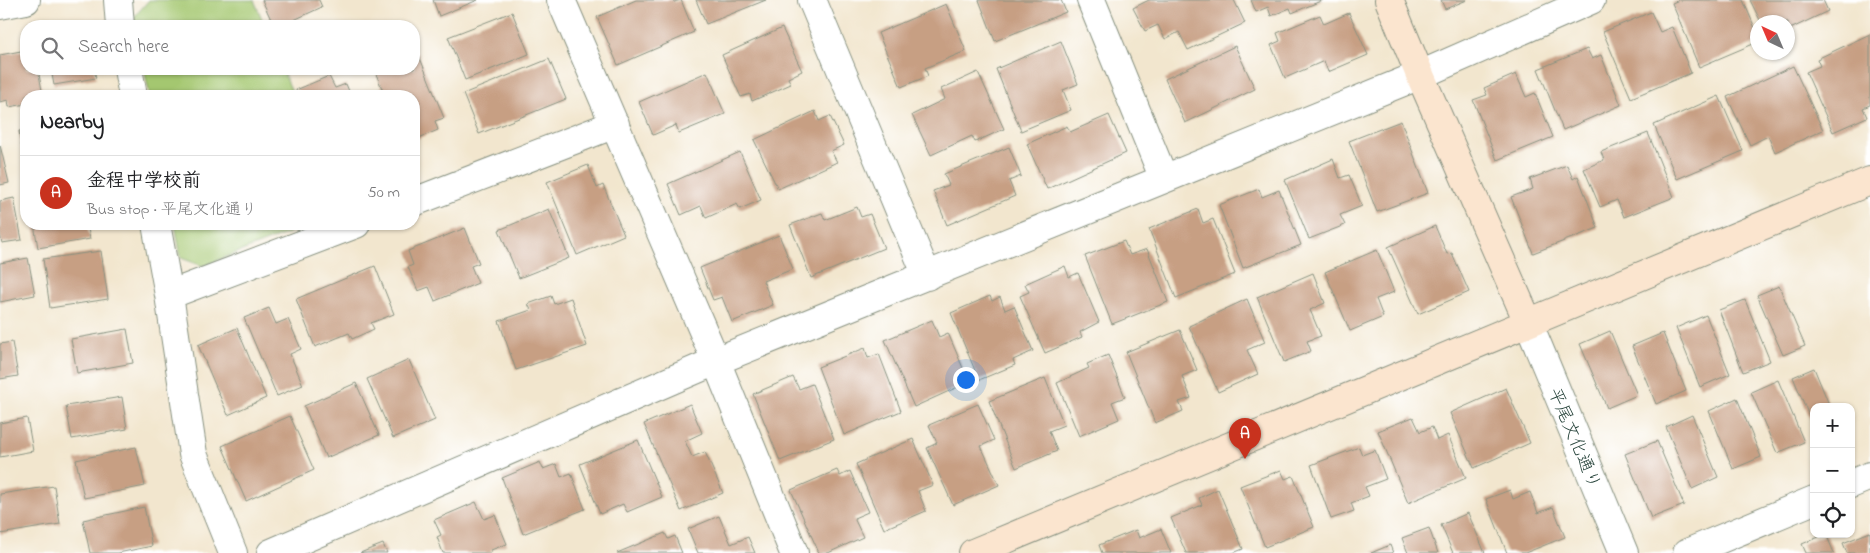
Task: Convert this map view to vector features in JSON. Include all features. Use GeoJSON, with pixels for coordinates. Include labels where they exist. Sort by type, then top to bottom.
{"type":"FeatureCollection","features":[{"type":"Feature","properties":{"kind":"street"},"geometry":{"type":"LineString","coordinates":[[0,6],[26,0]]}},
{"type":"Feature","properties":{"kind":"street"},"geometry":{"type":"LineString","coordinates":[[118,0],[120,20]]}},
{"type":"Feature","properties":{"kind":"street"},"geometry":{"type":"LineString","coordinates":[[561,0],[616,124],[716,361],[794,553]]}},
{"type":"Feature","properties":{"kind":"street"},"geometry":{"type":"LineString","coordinates":[[812,0],[927,276]]}},
{"type":"Feature","properties":{"kind":"street"},"geometry":{"type":"LineString","coordinates":[[1091,0],[1164,179]]}},
{"type":"Feature","properties":{"kind":"street"},"geometry":{"type":"LineString","coordinates":[[1389,0],[1528,322]]}},
{"type":"Feature","properties":{"kind":"street"},"geometry":{"type":"LineString","coordinates":[[272,553],[716,361],[1420,75],[1591,0]]}},
{"type":"Feature","properties":{"kind":"street"},"geometry":{"type":"LineString","coordinates":[[129,75],[132,90]]}},
{"type":"Feature","properties":{"kind":"street"},"geometry":{"type":"LineString","coordinates":[[420,200],[616,124]]}},
{"type":"Feature","properties":{"kind":"street"},"geometry":{"type":"LineString","coordinates":[[972,553],[1870,181]]}},
{"type":"Feature","properties":{"kind":"street"},"geometry":{"type":"LineString","coordinates":[[157,230],[193,454],[233,553]]}},
{"type":"Feature","properties":{"kind":"street"},"geometry":{"type":"LineString","coordinates":[[169,296],[340,230]]}},
{"type":"Feature","properties":{"kind":"street","name":"平尾文化通り"},"geometry":{"type":"LineString","coordinates":[[1528,322],[1624,553]]}},
{"type":"Feature","properties":{"kind":"street"},"geometry":{"type":"LineString","coordinates":[[1855,482],[1870,476]]}},
{"type":"Feature","properties":{"kind":"street"},"geometry":{"type":"LineString","coordinates":[[1687,553],[1810,502]]}},
{"type":"Feature","properties":{"kind":"green space"},"geometry":{"type":"Polygon","coordinates":[[[149,0],[254,0],[262,20],[135,20],[134,17],[149,0]]]}},
{"type":"Feature","properties":{"kind":"green space"},"geometry":{"type":"Polygon","coordinates":[[[145,75],[285,75],[291,90],[149,90],[145,75]]]}},
{"type":"Feature","properties":{"kind":"green space"},"geometry":{"type":"Polygon","coordinates":[[[176,230],[296,230],[203,266],[181,258],[176,230]]]}},
{"type":"Feature","properties":{"kind":"building"},"geometry":{"type":"Polygon","coordinates":[[[262,0],[319,0],[322,7],[294,20],[271,20],[262,0]]]}},
{"type":"Feature","properties":{"kind":"building"},"geometry":{"type":"Polygon","coordinates":[[[433,0],[478,0],[439,16],[433,0]]]}},
{"type":"Feature","properties":{"kind":"building"},"geometry":{"type":"Polygon","coordinates":[[[636,0],[673,0],[674,2],[681,0],[694,32],[618,65],[597,17],[636,0]]]}},
{"type":"Feature","properties":{"kind":"building"},"geometry":{"type":"Polygon","coordinates":[[[696,0],[766,0],[706,24],[696,0]]]}},
{"type":"Feature","properties":{"kind":"building"},"geometry":{"type":"Polygon","coordinates":[[[979,0],[1061,0],[1066,12],[995,41],[979,0]]]}},
{"type":"Feature","properties":{"kind":"building"},"geometry":{"type":"Polygon","coordinates":[[[1149,0],[1234,0],[1245,23],[1188,50],[1179,32],[1165,39],[1158,25],[1145,31],[1133,8],[1149,0]]]}},
{"type":"Feature","properties":{"kind":"building"},"geometry":{"type":"Polygon","coordinates":[[[1251,0],[1323,0],[1292,13],[1290,8],[1271,16],[1268,7],[1256,12],[1251,0]]]}},
{"type":"Feature","properties":{"kind":"building"},"geometry":{"type":"Polygon","coordinates":[[[1441,0],[1467,0],[1445,9],[1441,0]]]}},
{"type":"Feature","properties":{"kind":"building"},"geometry":{"type":"Polygon","coordinates":[[[1679,0],[1743,0],[1750,16],[1750,45],[1699,67],[1672,3],[1679,0]]]}},
{"type":"Feature","properties":{"kind":"building"},"geometry":{"type":"Polygon","coordinates":[[[1750,0],[1823,0],[1828,11],[1795,27],[1795,15],[1758,15],[1750,0]]]}},
{"type":"Feature","properties":{"kind":"building"},"geometry":{"type":"Polygon","coordinates":[[[946,4],[966,51],[925,68],[928,76],[901,87],[878,33],[946,4]]]}},
{"type":"Feature","properties":{"kind":"building"},"geometry":{"type":"Polygon","coordinates":[[[512,12],[529,54],[465,80],[448,37],[512,12]]]}},
{"type":"Feature","properties":{"kind":"building"},"geometry":{"type":"Polygon","coordinates":[[[1651,12],[1660,32],[1672,27],[1691,73],[1631,98],[1603,32],[1651,12]]]}},
{"type":"Feature","properties":{"kind":"building"},"geometry":{"type":"Polygon","coordinates":[[[1349,13],[1368,55],[1328,72],[1324,61],[1285,78],[1271,45],[1280,41],[1277,33],[1320,15],[1324,24],[1349,13]]]}},
{"type":"Feature","properties":{"kind":"building"},"geometry":{"type":"Polygon","coordinates":[[[782,28],[802,71],[788,78],[791,84],[752,101],[750,94],[741,97],[722,55],[782,28]]]}},
{"type":"Feature","properties":{"kind":"building"},"geometry":{"type":"Polygon","coordinates":[[[1870,34],[1870,105],[1863,108],[1867,117],[1833,132],[1806,72],[1820,66],[1817,59],[1870,34]]]}},
{"type":"Feature","properties":{"kind":"building"},"geometry":{"type":"Polygon","coordinates":[[[1061,41],[1078,84],[1063,90],[1071,110],[1021,131],[996,69],[1061,41]]]}},
{"type":"Feature","properties":{"kind":"building"},"geometry":{"type":"Polygon","coordinates":[[[1235,46],[1255,89],[1185,123],[1165,79],[1235,46]]]}},
{"type":"Feature","properties":{"kind":"building"},"geometry":{"type":"Polygon","coordinates":[[[1587,49],[1592,59],[1601,55],[1621,105],[1563,130],[1538,69],[1587,49]]]}},
{"type":"Feature","properties":{"kind":"building"},"geometry":{"type":"Polygon","coordinates":[[[20,51],[20,75],[39,75],[42,90],[20,90],[20,105],[9,107],[8,100],[0,102],[0,55],[20,51]]]}},
{"type":"Feature","properties":{"kind":"building"},"geometry":{"type":"Polygon","coordinates":[[[420,58],[444,118],[435,121],[438,130],[420,138],[420,90],[383,90],[376,75],[420,75],[420,58]]]}},
{"type":"Feature","properties":{"kind":"building"},"geometry":{"type":"Polygon","coordinates":[[[549,59],[566,99],[479,134],[463,94],[549,59]]]}},
{"type":"Feature","properties":{"kind":"building"},"geometry":{"type":"Polygon","coordinates":[[[1793,66],[1823,130],[1775,152],[1768,136],[1750,145],[1727,97],[1793,66]]]}},
{"type":"Feature","properties":{"kind":"building"},"geometry":{"type":"Polygon","coordinates":[[[707,72],[725,114],[679,133],[676,125],[653,135],[639,102],[707,72]]]}},
{"type":"Feature","properties":{"kind":"building"},"geometry":{"type":"Polygon","coordinates":[[[978,72],[1004,129],[975,142],[972,136],[931,155],[912,115],[945,99],[941,89],[978,72]]]}},
{"type":"Feature","properties":{"kind":"building"},"geometry":{"type":"Polygon","coordinates":[[[1516,74],[1526,97],[1535,93],[1553,137],[1497,160],[1473,100],[1487,95],[1484,88],[1516,74]]]}},
{"type":"Feature","properties":{"kind":"building"},"geometry":{"type":"Polygon","coordinates":[[[52,75],[95,75],[96,78],[54,85],[52,75]]]}},
{"type":"Feature","properties":{"kind":"building"},"geometry":{"type":"Polygon","coordinates":[[[329,76],[335,88],[346,84],[348,90],[296,90],[329,76]]]}},
{"type":"Feature","properties":{"kind":"building"},"geometry":{"type":"Polygon","coordinates":[[[1719,96],[1743,151],[1677,179],[1654,125],[1719,96]]]}},
{"type":"Feature","properties":{"kind":"building"},"geometry":{"type":"Polygon","coordinates":[[[815,111],[819,121],[830,116],[844,145],[831,151],[837,162],[778,189],[754,140],[815,111]]]}},
{"type":"Feature","properties":{"kind":"building"},"geometry":{"type":"Polygon","coordinates":[[[1109,115],[1126,153],[1047,189],[1027,144],[1067,126],[1070,132],[1109,115]]]}},
{"type":"Feature","properties":{"kind":"building"},"geometry":{"type":"Polygon","coordinates":[[[1401,121],[1428,193],[1377,212],[1349,141],[1401,121]]]}},
{"type":"Feature","properties":{"kind":"building"},"geometry":{"type":"Polygon","coordinates":[[[1648,133],[1674,197],[1624,217],[1617,200],[1600,207],[1584,169],[1604,160],[1601,152],[1648,133]]]}},
{"type":"Feature","properties":{"kind":"building"},"geometry":{"type":"Polygon","coordinates":[[[0,145],[9,183],[0,185],[0,145]]]}},
{"type":"Feature","properties":{"kind":"building"},"geometry":{"type":"Polygon","coordinates":[[[1009,147],[1021,176],[1009,181],[1015,196],[947,225],[933,191],[949,185],[944,174],[1009,147]]]}},
{"type":"Feature","properties":{"kind":"building"},"geometry":{"type":"Polygon","coordinates":[[[740,152],[761,200],[740,209],[737,204],[706,218],[701,206],[681,215],[668,184],[740,152]]]}},
{"type":"Feature","properties":{"kind":"building"},"geometry":{"type":"Polygon","coordinates":[[[1333,159],[1340,178],[1349,175],[1362,206],[1340,215],[1345,225],[1309,239],[1285,180],[1333,159]]]}},
{"type":"Feature","properties":{"kind":"building"},"geometry":{"type":"Polygon","coordinates":[[[588,165],[597,188],[603,185],[624,235],[577,255],[547,182],[588,165]]]}},
{"type":"Feature","properties":{"kind":"building"},"geometry":{"type":"Polygon","coordinates":[[[1567,165],[1573,179],[1578,176],[1598,228],[1533,253],[1511,197],[1533,189],[1530,179],[1567,165]]]}},
{"type":"Feature","properties":{"kind":"building"},"geometry":{"type":"Polygon","coordinates":[[[1259,189],[1262,197],[1279,190],[1301,245],[1243,268],[1219,205],[1259,189]]]}},
{"type":"Feature","properties":{"kind":"building"},"geometry":{"type":"Polygon","coordinates":[[[14,198],[22,240],[2,243],[0,235],[0,201],[14,198]]]}},
{"type":"Feature","properties":{"kind":"building"},"geometry":{"type":"Polygon","coordinates":[[[857,207],[861,217],[870,214],[884,248],[811,278],[790,225],[822,213],[825,220],[857,207]]]}},
{"type":"Feature","properties":{"kind":"building"},"geometry":{"type":"Polygon","coordinates":[[[549,209],[569,258],[519,278],[499,230],[549,209]]]}},
{"type":"Feature","properties":{"kind":"building"},"geometry":{"type":"Polygon","coordinates":[[[1198,209],[1203,223],[1213,219],[1235,274],[1176,298],[1149,229],[1198,209]]]}},
{"type":"Feature","properties":{"kind":"building"},"geometry":{"type":"Polygon","coordinates":[[[1435,226],[1447,254],[1452,253],[1469,292],[1418,314],[1388,247],[1435,226]]]}},
{"type":"Feature","properties":{"kind":"building"},"geometry":{"type":"Polygon","coordinates":[[[465,228],[479,263],[471,266],[478,283],[435,301],[429,287],[418,291],[408,267],[413,265],[408,251],[465,228]]]}},
{"type":"Feature","properties":{"kind":"building"},"geometry":{"type":"Polygon","coordinates":[[[35,230],[88,230],[90,239],[38,248],[35,230]]]}},
{"type":"Feature","properties":{"kind":"building"},"geometry":{"type":"Polygon","coordinates":[[[779,235],[793,269],[763,281],[773,305],[732,322],[722,297],[713,300],[700,268],[779,235]]]}},
{"type":"Feature","properties":{"kind":"building"},"geometry":{"type":"Polygon","coordinates":[[[1124,241],[1130,255],[1147,249],[1168,302],[1112,324],[1085,256],[1124,241]]]}},
{"type":"Feature","properties":{"kind":"building"},"geometry":{"type":"Polygon","coordinates":[[[1377,250],[1394,292],[1376,299],[1383,317],[1350,331],[1325,272],[1377,250]]]}},
{"type":"Feature","properties":{"kind":"building"},"geometry":{"type":"Polygon","coordinates":[[[101,251],[108,299],[50,308],[43,259],[101,251]]]}},
{"type":"Feature","properties":{"kind":"building"},"geometry":{"type":"Polygon","coordinates":[[[28,258],[35,295],[0,302],[0,263],[28,258]]]}},
{"type":"Feature","properties":{"kind":"building"},"geometry":{"type":"Polygon","coordinates":[[[375,266],[394,314],[371,323],[374,329],[352,339],[349,333],[315,347],[296,299],[375,266]]]}},
{"type":"Feature","properties":{"kind":"building"},"geometry":{"type":"Polygon","coordinates":[[[1065,266],[1069,277],[1078,273],[1099,322],[1080,332],[1082,337],[1045,353],[1020,296],[1029,292],[1025,284],[1065,266]]]}},
{"type":"Feature","properties":{"kind":"building"},"geometry":{"type":"Polygon","coordinates":[[[1313,273],[1325,303],[1310,310],[1321,336],[1307,341],[1311,351],[1284,362],[1257,297],[1313,273]]]}},
{"type":"Feature","properties":{"kind":"building"},"geometry":{"type":"Polygon","coordinates":[[[1779,286],[1805,346],[1783,355],[1757,295],[1779,286]]]}},
{"type":"Feature","properties":{"kind":"building"},"geometry":{"type":"Polygon","coordinates":[[[551,296],[554,304],[571,298],[587,346],[516,370],[499,321],[531,310],[528,304],[551,296]]]}},
{"type":"Feature","properties":{"kind":"building"},"geometry":{"type":"Polygon","coordinates":[[[990,296],[992,301],[1000,297],[1005,310],[1014,306],[1033,351],[1013,360],[1015,365],[979,380],[951,313],[990,296]]]}},
{"type":"Feature","properties":{"kind":"building"},"geometry":{"type":"Polygon","coordinates":[[[1247,299],[1265,342],[1247,350],[1258,374],[1218,392],[1189,326],[1247,299]]]}},
{"type":"Feature","properties":{"kind":"building"},"geometry":{"type":"Polygon","coordinates":[[[1745,300],[1770,361],[1743,372],[1719,310],[1745,300]]]}},
{"type":"Feature","properties":{"kind":"building"},"geometry":{"type":"Polygon","coordinates":[[[269,308],[276,324],[288,319],[301,349],[290,354],[303,385],[277,396],[244,318],[269,308]]]}},
{"type":"Feature","properties":{"kind":"building"},"geometry":{"type":"Polygon","coordinates":[[[1706,315],[1730,374],[1700,387],[1676,328],[1706,315]]]}},
{"type":"Feature","properties":{"kind":"building"},"geometry":{"type":"Polygon","coordinates":[[[932,320],[939,337],[948,333],[969,382],[914,407],[885,340],[932,320]]]}},
{"type":"Feature","properties":{"kind":"building"},"geometry":{"type":"Polygon","coordinates":[[[237,328],[266,398],[228,415],[198,345],[237,328]]]}},
{"type":"Feature","properties":{"kind":"building"},"geometry":{"type":"Polygon","coordinates":[[[127,329],[133,363],[77,373],[71,339],[127,329]]]}},
{"type":"Feature","properties":{"kind":"building"},"geometry":{"type":"Polygon","coordinates":[[[1180,330],[1197,370],[1182,376],[1191,398],[1179,402],[1183,411],[1155,423],[1126,352],[1180,330]]]}},
{"type":"Feature","properties":{"kind":"building"},"geometry":{"type":"Polygon","coordinates":[[[1610,331],[1637,395],[1607,408],[1580,344],[1610,331]]]}},
{"type":"Feature","properties":{"kind":"building"},"geometry":{"type":"Polygon","coordinates":[[[1663,333],[1686,391],[1656,404],[1632,346],[1663,333]]]}},
{"type":"Feature","properties":{"kind":"building"},"geometry":{"type":"Polygon","coordinates":[[[12,342],[18,376],[0,379],[0,344],[12,342]]]}},
{"type":"Feature","properties":{"kind":"building"},"geometry":{"type":"Polygon","coordinates":[[[865,348],[868,358],[879,354],[901,411],[844,435],[818,367],[865,348]]]}},
{"type":"Feature","properties":{"kind":"building"},"geometry":{"type":"Polygon","coordinates":[[[1108,355],[1125,397],[1112,402],[1119,419],[1079,436],[1057,383],[1089,368],[1087,364],[1108,355]]]}},
{"type":"Feature","properties":{"kind":"building"},"geometry":{"type":"Polygon","coordinates":[[[409,360],[435,420],[393,438],[367,379],[409,360]]]}},
{"type":"Feature","properties":{"kind":"building"},"geometry":{"type":"Polygon","coordinates":[[[1814,368],[1828,403],[1810,403],[1810,418],[1793,377],[1814,368]]]}},
{"type":"Feature","properties":{"kind":"building"},"geometry":{"type":"Polygon","coordinates":[[[793,377],[799,389],[812,384],[834,439],[780,461],[753,394],[793,377]]]}},
{"type":"Feature","properties":{"kind":"building"},"geometry":{"type":"Polygon","coordinates":[[[1045,378],[1064,425],[1049,431],[1057,451],[1016,468],[989,401],[1045,378]]]}},
{"type":"Feature","properties":{"kind":"building"},"geometry":{"type":"Polygon","coordinates":[[[1778,380],[1804,442],[1777,453],[1751,392],[1778,380]]]}},
{"type":"Feature","properties":{"kind":"building"},"geometry":{"type":"Polygon","coordinates":[[[356,383],[379,435],[326,458],[304,406],[356,383]]]}},
{"type":"Feature","properties":{"kind":"building"},"geometry":{"type":"Polygon","coordinates":[[[1506,388],[1530,443],[1474,468],[1450,413],[1506,388]]]}},
{"type":"Feature","properties":{"kind":"building"},"geometry":{"type":"Polygon","coordinates":[[[122,397],[127,429],[72,439],[66,406],[122,397]]]}},
{"type":"Feature","properties":{"kind":"building"},"geometry":{"type":"Polygon","coordinates":[[[1737,398],[1761,457],[1733,469],[1709,411],[1737,398]]]}},
{"type":"Feature","properties":{"kind":"building"},"geometry":{"type":"Polygon","coordinates":[[[690,404],[702,433],[685,441],[692,457],[705,452],[723,493],[681,511],[644,424],[690,404]]]}},
{"type":"Feature","properties":{"kind":"building"},"geometry":{"type":"Polygon","coordinates":[[[978,404],[994,440],[981,446],[999,485],[953,505],[927,448],[937,443],[929,425],[978,404]]]}},
{"type":"Feature","properties":{"kind":"building"},"geometry":{"type":"Polygon","coordinates":[[[1692,415],[1718,477],[1692,489],[1666,427],[1692,415]]]}},
{"type":"Feature","properties":{"kind":"building"},"geometry":{"type":"Polygon","coordinates":[[[290,416],[314,470],[246,501],[222,446],[290,416]]]}},
{"type":"Feature","properties":{"kind":"building"},"geometry":{"type":"Polygon","coordinates":[[[1413,417],[1420,432],[1432,427],[1437,440],[1448,435],[1466,478],[1408,503],[1378,431],[1413,417]]]}},
{"type":"Feature","properties":{"kind":"building"},"geometry":{"type":"Polygon","coordinates":[[[27,418],[33,451],[0,457],[0,423],[27,418]]]}},
{"type":"Feature","properties":{"kind":"building"},"geometry":{"type":"Polygon","coordinates":[[[913,439],[933,485],[918,491],[926,511],[884,529],[856,464],[913,439]]]}},
{"type":"Feature","properties":{"kind":"building"},"geometry":{"type":"Polygon","coordinates":[[[638,440],[662,497],[627,512],[623,504],[600,514],[580,464],[638,440]]]}},
{"type":"Feature","properties":{"kind":"building"},"geometry":{"type":"Polygon","coordinates":[[[1657,441],[1684,505],[1651,518],[1625,454],[1657,441]]]}},
{"type":"Feature","properties":{"kind":"building"},"geometry":{"type":"Polygon","coordinates":[[[136,447],[145,486],[84,498],[76,460],[136,447]]]}},
{"type":"Feature","properties":{"kind":"building"},"geometry":{"type":"Polygon","coordinates":[[[1359,447],[1362,455],[1375,450],[1386,479],[1365,487],[1369,496],[1351,503],[1354,511],[1331,519],[1311,465],[1359,447]]]}},
{"type":"Feature","properties":{"kind":"building"},"geometry":{"type":"Polygon","coordinates":[[[540,462],[543,469],[556,464],[561,477],[571,473],[585,509],[523,534],[502,478],[540,462]]]}},
{"type":"Feature","properties":{"kind":"building"},"geometry":{"type":"Polygon","coordinates":[[[837,470],[840,476],[850,471],[868,512],[854,518],[863,537],[828,553],[819,553],[791,490],[837,470]]]}},
{"type":"Feature","properties":{"kind":"building"},"geometry":{"type":"Polygon","coordinates":[[[1281,470],[1285,479],[1293,476],[1314,527],[1265,547],[1240,486],[1281,470]]]}},
{"type":"Feature","properties":{"kind":"building"},"geometry":{"type":"Polygon","coordinates":[[[54,486],[60,524],[0,534],[0,494],[54,486]]]}},
{"type":"Feature","properties":{"kind":"building"},"geometry":{"type":"Polygon","coordinates":[[[1218,489],[1243,549],[1233,553],[1186,553],[1171,518],[1202,505],[1199,498],[1218,489]]]}},
{"type":"Feature","properties":{"kind":"building"},"geometry":{"type":"Polygon","coordinates":[[[1510,490],[1513,499],[1530,492],[1538,513],[1553,507],[1565,537],[1525,553],[1507,553],[1486,499],[1510,490]]]}},
{"type":"Feature","properties":{"kind":"building"},"geometry":{"type":"Polygon","coordinates":[[[476,502],[484,519],[495,515],[507,544],[491,550],[491,553],[443,553],[437,537],[441,535],[434,520],[476,502]]]}},
{"type":"Feature","properties":{"kind":"building"},"geometry":{"type":"Polygon","coordinates":[[[144,507],[152,546],[118,553],[90,553],[83,520],[144,507]]]}},
{"type":"Feature","properties":{"kind":"building"},"geometry":{"type":"Polygon","coordinates":[[[1468,513],[1485,553],[1453,553],[1441,525],[1468,513]]]}},
{"type":"Feature","properties":{"kind":"building"},"geometry":{"type":"Polygon","coordinates":[[[719,516],[731,544],[748,537],[755,553],[698,553],[688,529],[719,516]]]}},
{"type":"Feature","properties":{"kind":"building"},"geometry":{"type":"Polygon","coordinates":[[[1429,528],[1438,553],[1408,553],[1402,538],[1429,528]]]}},
{"type":"Feature","properties":{"kind":"building"},"geometry":{"type":"Polygon","coordinates":[[[1161,529],[1171,553],[1102,553],[1099,545],[1136,530],[1139,538],[1161,529]]]}},
{"type":"Feature","properties":{"kind":"building"},"geometry":{"type":"Polygon","coordinates":[[[1870,532],[1870,553],[1847,553],[1843,543],[1870,532]]]}},
{"type":"Feature","properties":{"kind":"building"},"geometry":{"type":"Polygon","coordinates":[[[665,533],[668,539],[675,536],[682,553],[617,553],[665,533]]]}},
{"type":"Feature","properties":{"kind":"building"},"geometry":{"type":"Polygon","coordinates":[[[1816,538],[1828,538],[1834,553],[1806,553],[1802,544],[1816,538]]]}},
{"type":"Feature","properties":{"kind":"building"},"geometry":{"type":"Polygon","coordinates":[[[383,544],[387,553],[360,553],[383,544]]]}},
{"type":"Feature","properties":{"kind":"building"},"geometry":{"type":"Polygon","coordinates":[[[1390,545],[1393,553],[1371,553],[1390,545]]]}},
{"type":"Feature","properties":{"kind":"place","name":"金程中学校前"},"geometry":{"type":"Point","coordinates":[1245,459]}}]}
